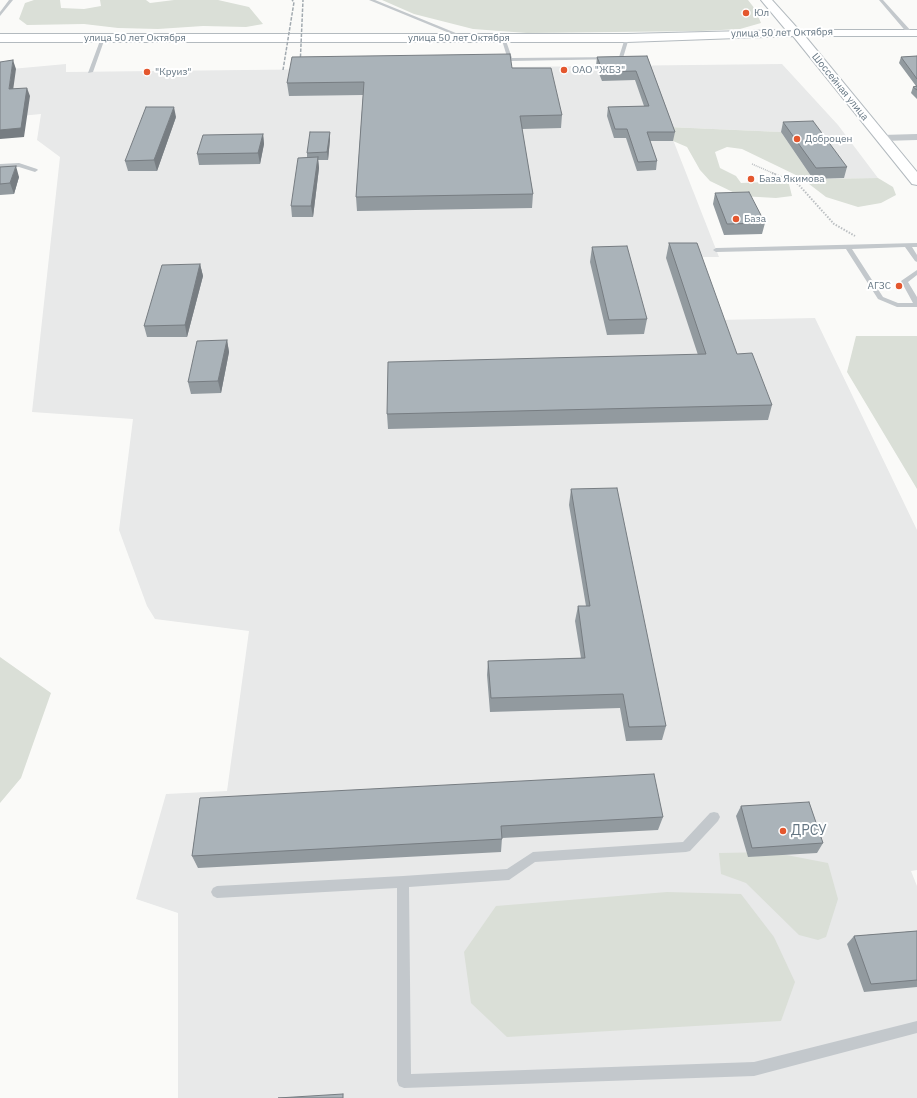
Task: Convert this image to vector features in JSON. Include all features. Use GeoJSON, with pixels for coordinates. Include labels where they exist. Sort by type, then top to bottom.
{"type":"FeatureCollection","features":[{"type":"Feature","properties":{"kind":"main road","name":"Шоссейная улица"},"geometry":{"type":"LineString","coordinates":[[766,0],[795,32],[917,181]]}},
{"type":"Feature","properties":{"kind":"main road","name":"улица 50 лет Октября"},"geometry":{"type":"LineString","coordinates":[[0,38],[627,38],[795,32],[914,33]]}},
{"type":"Feature","properties":{"kind":"street"},"geometry":{"type":"LineString","coordinates":[[882,138],[917,137]]}},
{"type":"Feature","properties":{"kind":"lane"},"geometry":{"type":"LineString","coordinates":[[0,14],[11,0]]}},
{"type":"Feature","properties":{"kind":"lane"},"geometry":{"type":"LineString","coordinates":[[371,0],[466,38]]}},
{"type":"Feature","properties":{"kind":"lane"},"geometry":{"type":"LineString","coordinates":[[881,0],[914,33]]}},
{"type":"Feature","properties":{"kind":"lane"},"geometry":{"type":"LineString","coordinates":[[90,72],[104,38]]}},
{"type":"Feature","properties":{"kind":"lane"},"geometry":{"type":"LineString","coordinates":[[503,38],[510,60],[621,58],[627,38]]}},
{"type":"Feature","properties":{"kind":"lane"},"geometry":{"type":"LineString","coordinates":[[0,166],[18,165],[35,170]]}},
{"type":"Feature","properties":{"kind":"lane"},"geometry":{"type":"LineString","coordinates":[[907,245],[917,260]]}},
{"type":"Feature","properties":{"kind":"lane"},"geometry":{"type":"LineString","coordinates":[[716,250],[917,245]]}},
{"type":"Feature","properties":{"kind":"lane"},"geometry":{"type":"LineString","coordinates":[[848,247],[880,298],[897,305],[917,304],[904,281],[917,272]]}},
{"type":"Feature","properties":{"kind":"lane"},"geometry":{"type":"LineString","coordinates":[[217,892],[403,882],[510,874],[533,857],[686,847],[714,817]]}},
{"type":"Feature","properties":{"kind":"lane"},"geometry":{"type":"LineString","coordinates":[[403,882],[404,1081],[754,1069],[917,1026]]}},
{"type":"Feature","properties":{"kind":"path"},"geometry":{"type":"LineString","coordinates":[[752,164],[798,184],[834,224],[873,246]]}},
{"type":"Feature","properties":{"kind":"shaded area"},"geometry":{"type":"Polygon","coordinates":[[[34,0],[60,0],[61,8],[84,9],[101,6],[100,0],[146,0],[150,3],[174,0],[218,0],[249,7],[263,24],[246,27],[203,26],[158,29],[118,28],[84,24],[27,25],[19,19],[25,3],[34,0]]]}},
{"type":"Feature","properties":{"kind":"shaded area"},"geometry":{"type":"Polygon","coordinates":[[[382,0],[748,0],[755,9],[761,23],[740,29],[701,31],[527,33],[473,29],[414,14],[382,0]]]}},
{"type":"Feature","properties":{"kind":"shaded area"},"geometry":{"type":"Polygon","coordinates":[[[66,64],[66,72],[782,64],[838,125],[878,178],[813,179],[781,132],[668,127],[719,257],[694,257],[716,320],[815,318],[917,530],[917,870],[911,871],[917,886],[917,1098],[178,1098],[178,913],[136,899],[166,794],[227,791],[249,631],[155,619],[147,606],[119,530],[133,419],[32,412],[60,157],[37,140],[41,114],[0,118],[0,70],[66,64]]]}},
{"type":"Feature","properties":{"kind":"shaded area"},"geometry":{"type":"Polygon","coordinates":[[[668,127],[781,132],[813,179],[878,178],[893,187],[896,195],[881,203],[858,207],[826,197],[800,177],[742,149],[727,147],[715,152],[720,168],[736,176],[741,183],[766,182],[762,175],[777,177],[789,184],[792,196],[776,198],[741,196],[710,181],[700,170],[687,147],[673,141],[668,127]]]}},
{"type":"Feature","properties":{"kind":"shaded area"},"geometry":{"type":"Polygon","coordinates":[[[856,336],[917,336],[917,489],[847,372],[856,336]]]}},
{"type":"Feature","properties":{"kind":"shaded area"},"geometry":{"type":"Polygon","coordinates":[[[0,657],[51,693],[21,778],[0,803],[0,657]]]}},
{"type":"Feature","properties":{"kind":"shaded area"},"geometry":{"type":"Polygon","coordinates":[[[771,852],[828,863],[838,899],[826,937],[818,940],[799,935],[746,883],[721,874],[719,853],[771,852]]]}},
{"type":"Feature","properties":{"kind":"shaded area"},"geometry":{"type":"Polygon","coordinates":[[[667,892],[741,894],[774,937],[795,982],[781,1021],[507,1037],[471,1003],[464,952],[496,906],[667,892]]]}},
{"type":"Feature","properties":{"kind":"building"},"geometry":{"type":"Polygon","coordinates":[[[510,54],[512,68],[551,68],[562,115],[520,116],[533,194],[356,197],[364,82],[287,83],[292,57],[510,54]]]}},
{"type":"Feature","properties":{"kind":"building"},"geometry":{"type":"Polygon","coordinates":[[[647,56],[675,132],[647,132],[657,161],[638,162],[627,129],[615,129],[608,107],[649,106],[636,71],[603,72],[597,57],[647,56]]]}},
{"type":"Feature","properties":{"kind":"building"},"geometry":{"type":"Polygon","coordinates":[[[917,56],[917,79],[901,57],[917,56]]]}},
{"type":"Feature","properties":{"kind":"building"},"geometry":{"type":"Polygon","coordinates":[[[13,60],[9,89],[27,88],[21,128],[0,130],[0,62],[13,60]]]}},
{"type":"Feature","properties":{"kind":"building"},"geometry":{"type":"Polygon","coordinates":[[[146,107],[174,107],[154,160],[125,161],[146,107]]]}},
{"type":"Feature","properties":{"kind":"building"},"geometry":{"type":"Polygon","coordinates":[[[813,121],[847,167],[816,168],[783,122],[813,121]]]}},
{"type":"Feature","properties":{"kind":"building"},"geometry":{"type":"Polygon","coordinates":[[[310,132],[330,132],[327,152],[307,153],[310,132]]]}},
{"type":"Feature","properties":{"kind":"building"},"geometry":{"type":"Polygon","coordinates":[[[263,134],[258,153],[197,154],[203,135],[263,134]]]}},
{"type":"Feature","properties":{"kind":"building"},"geometry":{"type":"Polygon","coordinates":[[[318,157],[311,206],[291,206],[298,158],[318,157]]]}},
{"type":"Feature","properties":{"kind":"building"},"geometry":{"type":"Polygon","coordinates":[[[16,166],[10,183],[0,184],[0,167],[16,166]]]}},
{"type":"Feature","properties":{"kind":"building"},"geometry":{"type":"Polygon","coordinates":[[[749,192],[765,223],[727,224],[715,193],[749,192]]]}},
{"type":"Feature","properties":{"kind":"building"},"geometry":{"type":"Polygon","coordinates":[[[669,243],[697,243],[737,354],[752,353],[772,405],[387,414],[388,362],[706,354],[669,243]]]}},
{"type":"Feature","properties":{"kind":"building"},"geometry":{"type":"Polygon","coordinates":[[[627,246],[647,319],[609,320],[592,247],[627,246]]]}},
{"type":"Feature","properties":{"kind":"building"},"geometry":{"type":"Polygon","coordinates":[[[200,264],[185,325],[144,326],[162,265],[200,264]]]}},
{"type":"Feature","properties":{"kind":"building"},"geometry":{"type":"Polygon","coordinates":[[[227,340],[218,381],[188,382],[197,341],[227,340]]]}},
{"type":"Feature","properties":{"kind":"building"},"geometry":{"type":"Polygon","coordinates":[[[617,488],[666,726],[629,727],[623,694],[491,698],[488,661],[585,658],[578,606],[590,606],[571,489],[617,488]]]}},
{"type":"Feature","properties":{"kind":"building"},"geometry":{"type":"Polygon","coordinates":[[[654,774],[663,817],[501,826],[502,839],[192,856],[200,798],[654,774]]]}},
{"type":"Feature","properties":{"kind":"building"},"geometry":{"type":"Polygon","coordinates":[[[809,802],[823,843],[752,848],[741,806],[809,802]]]}},
{"type":"Feature","properties":{"kind":"building"},"geometry":{"type":"Polygon","coordinates":[[[917,931],[917,980],[871,984],[854,936],[917,931]]]}},
{"type":"Feature","properties":{"kind":"building"},"geometry":{"type":"Polygon","coordinates":[[[343,1094],[343,1098],[278,1098],[343,1094]]]}},
{"type":"Feature","properties":{"kind":"railway"},"geometry":{"type":"LineString","coordinates":[[283,70],[294,2],[292,0]]}},
{"type":"Feature","properties":{"kind":"railway"},"geometry":{"type":"LineString","coordinates":[[300,67],[303,0]]}},
{"type":"Feature","properties":{"kind":"place","name":"Юл"},"geometry":{"type":"Point","coordinates":[746,13]}},
{"type":"Feature","properties":{"kind":"place","name":"ОАО \"ЖБЗ\""},"geometry":{"type":"Point","coordinates":[564,70]}},
{"type":"Feature","properties":{"kind":"place","name":"\"Круиз\""},"geometry":{"type":"Point","coordinates":[147,72]}},
{"type":"Feature","properties":{"kind":"place","name":"Доброцен"},"geometry":{"type":"Point","coordinates":[797,139]}},
{"type":"Feature","properties":{"kind":"place","name":"База Якимова"},"geometry":{"type":"Point","coordinates":[751,179]}},
{"type":"Feature","properties":{"kind":"place","name":"База"},"geometry":{"type":"Point","coordinates":[736,219]}},
{"type":"Feature","properties":{"kind":"place","name":"АГЗС"},"geometry":{"type":"Point","coordinates":[899,286]}},
{"type":"Feature","properties":{"kind":"place","name":"ДРСУ"},"geometry":{"type":"Point","coordinates":[783,831]}}]}
